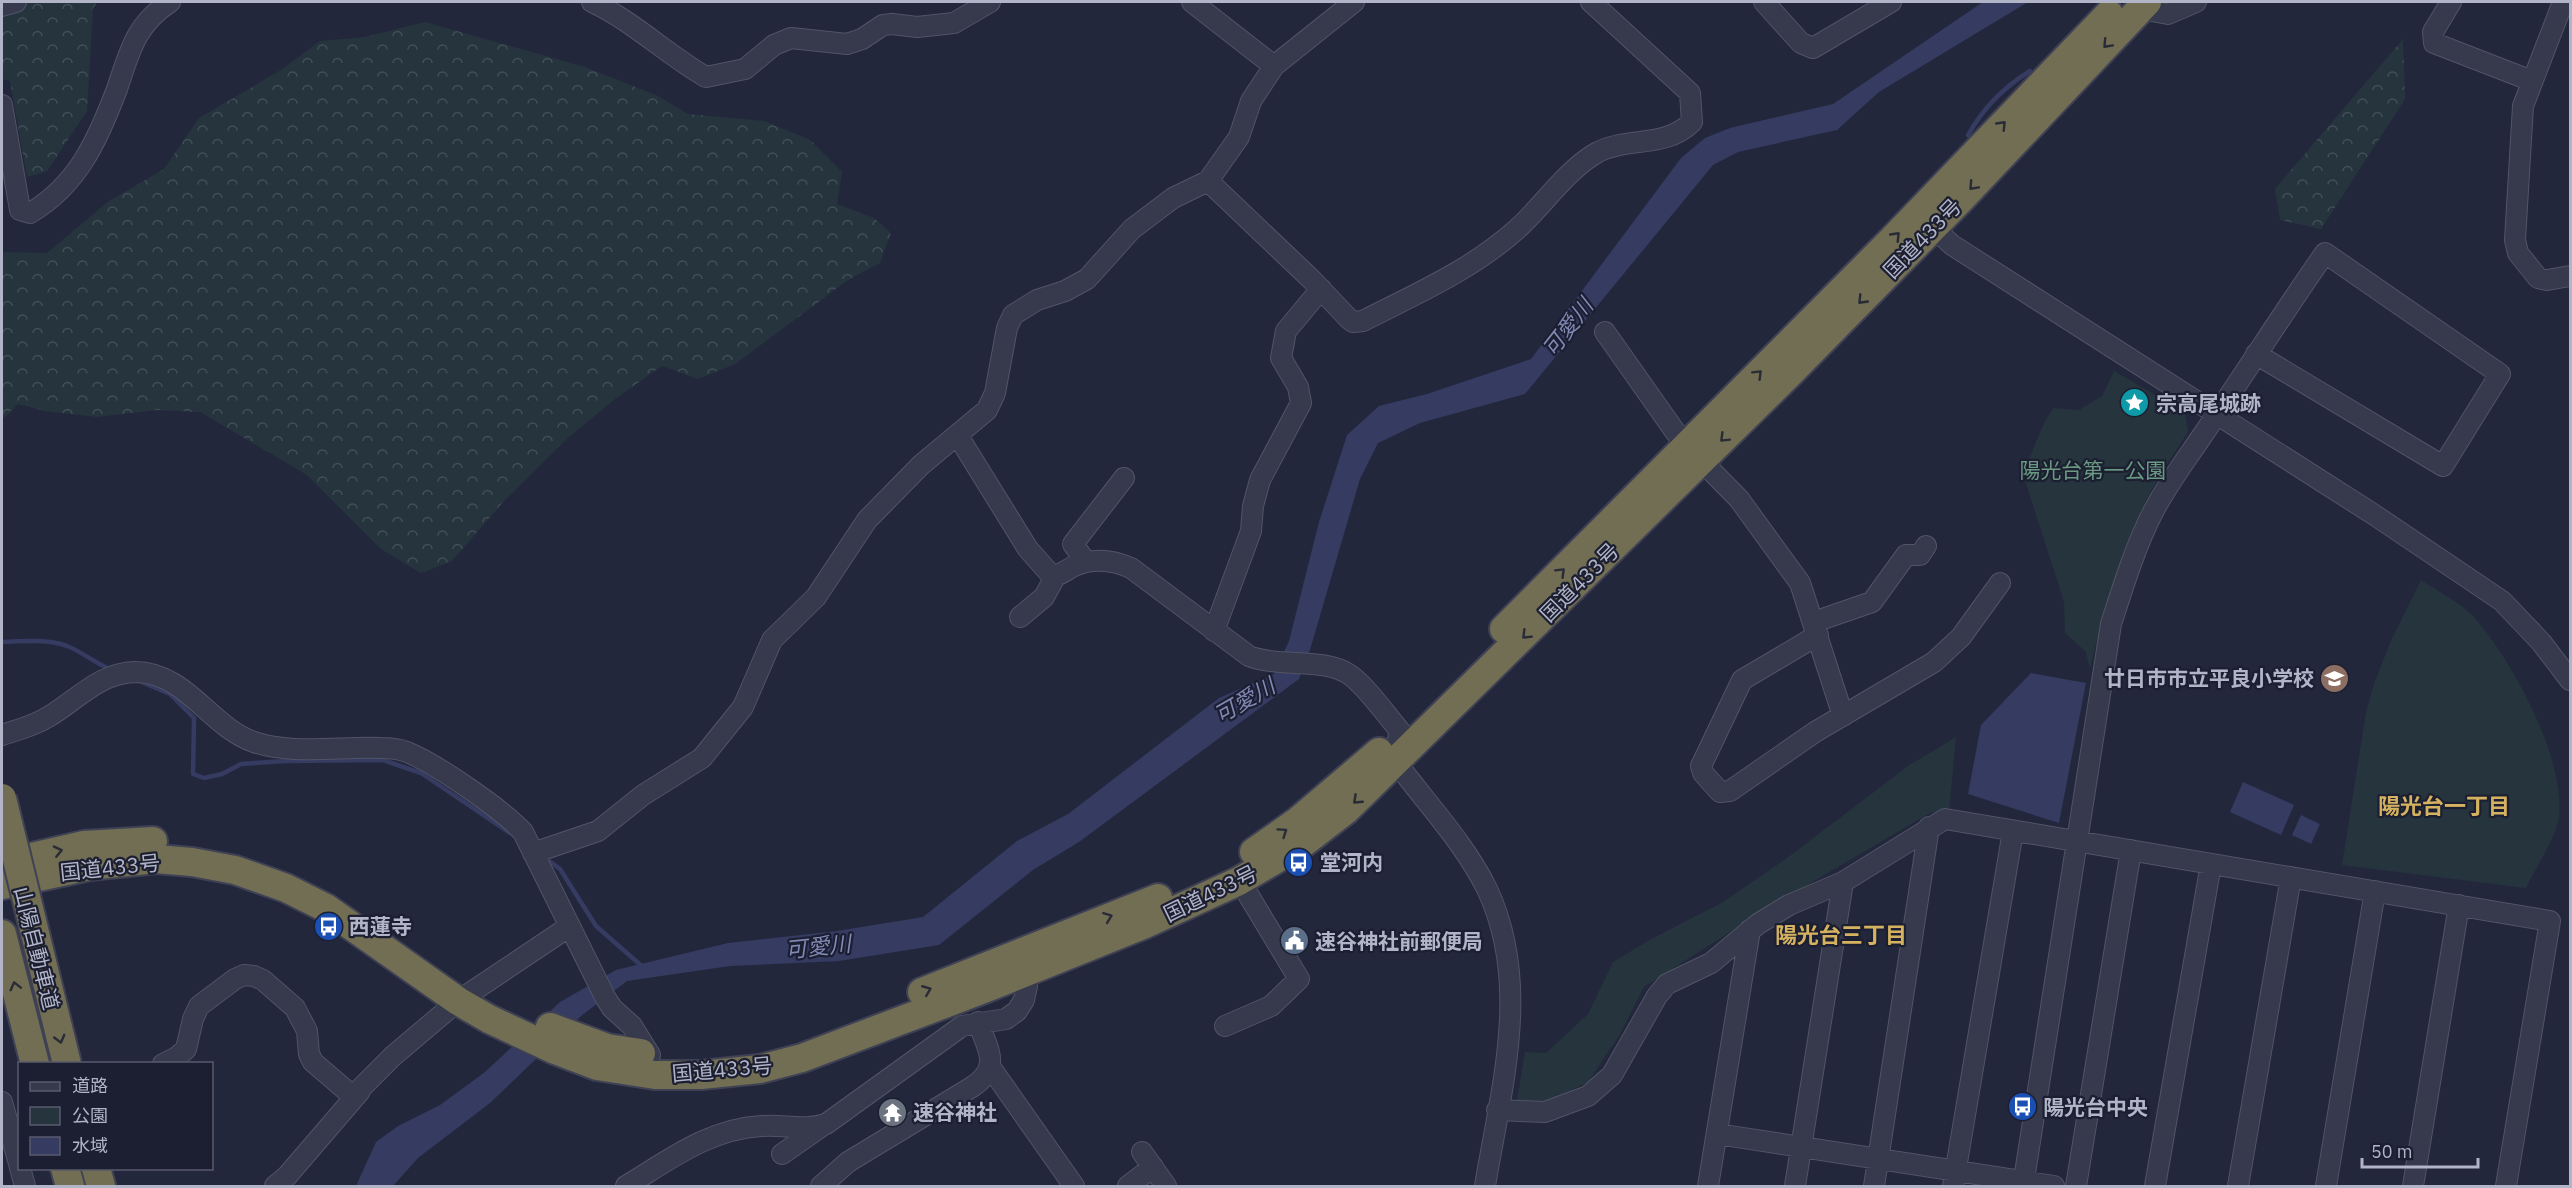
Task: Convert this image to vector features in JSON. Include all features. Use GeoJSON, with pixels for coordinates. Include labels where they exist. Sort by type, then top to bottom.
{"type":"FeatureCollection","features":[{"type":"Feature","properties":{"kind":"highway","name":"国道433号"},"geometry":{"type":"LineString","coordinates":[[562,1042],[650,1055],[715,1057],[778,1046],[1143,925],[1239,881],[1302,844],[1396,772],[1694,454],[2136,4]]}},
{"type":"Feature","properties":{"kind":"highway","name":"国道433号"},"geometry":{"type":"LineString","coordinates":[[2,885],[89,866],[156,859],[192,862],[235,870],[286,888],[326,908],[467,995],[518,1023],[562,1042],[597,1066],[655,1074],[701,1074],[760,1069],[802,1058],[1021,964],[1252,853],[1298,821],[1365,767],[1400,731],[1694,454]]}},
{"type":"Feature","properties":{"kind":"highway","name":"山陽自動車道"},"geometry":{"type":"LineString","coordinates":[[2,798],[67,1062]]}},
{"type":"Feature","properties":{"kind":"highway","name":"国道433号"},"geometry":{"type":"LineString","coordinates":[[2,864],[84,845],[120,842],[157,841],[197,845],[238,856],[291,873],[335,891],[467,995]]}},
{"type":"Feature","properties":{"kind":"highway","name":"山陽自動車道"},"geometry":{"type":"LineString","coordinates":[[2,934],[34,1062]]}},
{"type":"Feature","properties":{"kind":"highway"},"geometry":{"type":"LineString","coordinates":[[66,1170],[70,1186]]}},
{"type":"Feature","properties":{"kind":"highway"},"geometry":{"type":"LineString","coordinates":[[96,1170],[100,1186]]}},
{"type":"Feature","properties":{"kind":"street"},"geometry":{"type":"LineString","coordinates":[[2,6],[16,2]]}},
{"type":"Feature","properties":{"kind":"street"},"geometry":{"type":"LineString","coordinates":[[2,105],[20,210],[30,213],[50,202],[81,168],[108,111],[138,31],[156,11],[170,2]]}},
{"type":"Feature","properties":{"kind":"street"},"geometry":{"type":"LineString","coordinates":[[592,2],[613,11],[688,66],[706,76],[745,69],[774,45],[791,38],[846,44],[862,39],[883,25],[917,27],[954,23],[990,2]]}},
{"type":"Feature","properties":{"kind":"street"},"geometry":{"type":"LineString","coordinates":[[1192,2],[1274,66]]}},
{"type":"Feature","properties":{"kind":"street"},"geometry":{"type":"LineString","coordinates":[[533,853],[598,831],[644,795],[702,758],[743,707],[772,640],[816,597],[867,520],[921,465],[987,410],[994,393],[1007,328],[1013,315],[1037,300],[1065,291],[1087,279],[1132,229],[1173,198],[1208,181],[1239,136],[1251,101],[1274,66],[1354,2]]}},
{"type":"Feature","properties":{"kind":"street"},"geometry":{"type":"LineString","coordinates":[[1208,181],[1321,289],[1349,319],[1358,323],[1363,321],[1446,279],[1494,248],[1530,217],[1577,168],[1599,152],[1624,144],[1670,138],[1689,124],[1693,116],[1690,93],[1591,2]]}},
{"type":"Feature","properties":{"kind":"street"},"geometry":{"type":"LineString","coordinates":[[1764,2],[1801,43],[1813,48],[1892,2]]}},
{"type":"Feature","properties":{"kind":"street"},"geometry":{"type":"LineString","coordinates":[[2136,4],[2166,14],[2196,2]]}},
{"type":"Feature","properties":{"kind":"street"},"geometry":{"type":"LineString","coordinates":[[2451,2],[2433,32],[2434,43],[2532,81]]}},
{"type":"Feature","properties":{"kind":"street"},"geometry":{"type":"LineString","coordinates":[[2563,2],[2523,106],[2515,245],[2518,253],[2538,278],[2547,280],[2571,276]]}},
{"type":"Feature","properties":{"kind":"street"},"geometry":{"type":"LineString","coordinates":[[1925,220],[1952,245],[2373,514],[2502,602],[2541,642],[2571,680]]}},
{"type":"Feature","properties":{"kind":"street"},"geometry":{"type":"LineString","coordinates":[[2023,1184],[2112,624],[2130,568],[2152,513],[2182,463],[2216,414],[2256,354],[2325,253],[2500,374],[2443,466],[2256,354]]}},
{"type":"Feature","properties":{"kind":"street"},"geometry":{"type":"LineString","coordinates":[[1214,631],[1251,531],[1252,511],[1260,480],[1301,403],[1298,387],[1281,358],[1286,332],[1321,289]]}},
{"type":"Feature","properties":{"kind":"street"},"geometry":{"type":"LineString","coordinates":[[1605,332],[1694,454],[1738,499],[1796,576],[1803,589],[1816,628],[1842,716]]}},
{"type":"Feature","properties":{"kind":"street"},"geometry":{"type":"LineString","coordinates":[[958,436],[1028,549],[1049,574],[1055,577]]}},
{"type":"Feature","properties":{"kind":"street"},"geometry":{"type":"LineString","coordinates":[[1086,562],[1073,544],[1124,478]]}},
{"type":"Feature","properties":{"kind":"street"},"geometry":{"type":"LineString","coordinates":[[1926,546],[1920,555],[1906,555],[1872,602],[1816,628],[1742,680],[1701,763],[1701,770],[1716,789],[1726,793],[1842,716],[1918,672],[1948,650],[1972,623],[2000,583]]}},
{"type":"Feature","properties":{"kind":"street"},"geometry":{"type":"LineString","coordinates":[[1020,617],[1044,597],[1055,577],[1086,562],[1109,561],[1131,568],[1249,656],[1273,663],[1339,669],[1351,675],[1400,731],[1396,747],[1396,772],[1475,869],[1490,897],[1502,928],[1510,970],[1511,1014],[1485,1186]]}},
{"type":"Feature","properties":{"kind":"street"},"geometry":{"type":"LineString","coordinates":[[2,735],[47,718],[99,681],[124,673],[150,674],[173,683],[226,726],[253,742],[284,747],[381,748],[409,753],[454,780],[509,818],[523,832],[606,1000],[632,1026],[650,1055]]}},
{"type":"Feature","properties":{"kind":"street"},"geometry":{"type":"LineString","coordinates":[[1497,1110],[1545,1112],[1588,1096],[1612,1075],[1657,996],[1667,984],[1711,963],[1750,930],[1789,905],[1843,882],[1945,819],[2550,921],[2506,1186]]}},
{"type":"Feature","properties":{"kind":"street"},"geometry":{"type":"LineString","coordinates":[[1874,1186],[1929,827]]}},
{"type":"Feature","properties":{"kind":"street"},"geometry":{"type":"LineString","coordinates":[[1955,1179],[2013,831]]}},
{"type":"Feature","properties":{"kind":"street"},"geometry":{"type":"LineString","coordinates":[[2076,1186],[2131,850]]}},
{"type":"Feature","properties":{"kind":"street"},"geometry":{"type":"LineString","coordinates":[[2155,1186],[2211,864]]}},
{"type":"Feature","properties":{"kind":"street"},"geometry":{"type":"LineString","coordinates":[[2238,1186],[2291,877]]}},
{"type":"Feature","properties":{"kind":"street"},"geometry":{"type":"LineString","coordinates":[[1795,1186],[1843,882]]}},
{"type":"Feature","properties":{"kind":"street"},"geometry":{"type":"LineString","coordinates":[[1225,1026],[1271,1006],[1299,979],[1246,891]]}},
{"type":"Feature","properties":{"kind":"street"},"geometry":{"type":"LineString","coordinates":[[2326,1186],[2375,891]]}},
{"type":"Feature","properties":{"kind":"street"},"geometry":{"type":"LineString","coordinates":[[2413,1186],[2459,906]]}},
{"type":"Feature","properties":{"kind":"street"},"geometry":{"type":"LineString","coordinates":[[275,1186],[287,1176],[393,1056],[467,995],[570,926]]}},
{"type":"Feature","properties":{"kind":"street"},"geometry":{"type":"LineString","coordinates":[[1708,1186],[1750,930]]}},
{"type":"Feature","properties":{"kind":"street"},"geometry":{"type":"LineString","coordinates":[[782,1154],[957,1030],[978,1022],[1006,1019],[1017,1011],[1024,1000],[1027,986],[1021,964]]}},
{"type":"Feature","properties":{"kind":"street"},"geometry":{"type":"LineString","coordinates":[[168,1062],[177,1058],[186,1049],[193,1018],[200,1006],[235,979],[244,975],[254,976],[263,980],[293,1006],[307,1031],[309,1054],[313,1062],[348,1092],[352,1094],[360,1091]]}},
{"type":"Feature","properties":{"kind":"street"},"geometry":{"type":"LineString","coordinates":[[822,1186],[848,1161],[972,1087],[987,1075],[992,1060],[978,1022]]}},
{"type":"Feature","properties":{"kind":"street"},"geometry":{"type":"LineString","coordinates":[[991,1068],[1074,1186]]}},
{"type":"Feature","properties":{"kind":"street"},"geometry":{"type":"LineString","coordinates":[[2,1102],[18,1160]]}},
{"type":"Feature","properties":{"kind":"street"},"geometry":{"type":"LineString","coordinates":[[626,1186],[687,1148],[715,1135],[761,1126],[810,1128],[825,1125]]}},
{"type":"Feature","properties":{"kind":"street"},"geometry":{"type":"LineString","coordinates":[[1717,1134],[1878,1159],[1955,1179],[2054,1186]]}},
{"type":"Feature","properties":{"kind":"street"},"geometry":{"type":"LineString","coordinates":[[1128,1186],[1148,1159],[1166,1186]]}},
{"type":"Feature","properties":{"kind":"street"},"geometry":{"type":"LineString","coordinates":[[21,1170],[25,1186]]}},
{"type":"Feature","properties":{"kind":"green space"},"geometry":{"type":"Polygon","coordinates":[[[20,2],[98,2],[93,8],[87,111],[47,171],[27,177],[10,81],[2,79],[2,13],[20,2]]]}},
{"type":"Feature","properties":{"kind":"green space"},"geometry":{"type":"Polygon","coordinates":[[[425,22],[585,67],[658,96],[688,114],[764,121],[810,140],[842,172],[837,204],[874,218],[891,233],[880,263],[848,280],[735,364],[698,379],[662,366],[615,399],[569,437],[505,500],[452,561],[421,573],[381,549],[307,475],[200,412],[157,410],[97,417],[45,411],[18,404],[2,420],[2,252],[47,253],[109,201],[164,169],[199,118],[281,70],[320,41],[365,37],[425,22]]]}},
{"type":"Feature","properties":{"kind":"green space"},"geometry":{"type":"Polygon","coordinates":[[[2403,39],[2405,99],[2321,229],[2280,220],[2275,189],[2403,39]]]}},
{"type":"Feature","properties":{"kind":"green space","name":"陽光台第一公園"},"geometry":{"type":"Polygon","coordinates":[[[2114,371],[2185,412],[2188,432],[2163,470],[2132,530],[2111,588],[2090,669],[2086,652],[2065,633],[2064,602],[2022,471],[2044,423],[2054,408],[2079,410],[2102,396],[2114,371]]]}},
{"type":"Feature","properties":{"kind":"green space"},"geometry":{"type":"Polygon","coordinates":[[[2421,580],[2468,611],[2488,635],[2519,683],[2545,739],[2559,794],[2559,818],[2550,843],[2526,888],[2342,865],[2366,712],[2390,643],[2421,580]]]}},
{"type":"Feature","properties":{"kind":"green space"},"geometry":{"type":"Polygon","coordinates":[[[1956,737],[1949,812],[1930,813],[1763,911],[1644,987],[1619,1036],[1588,1082],[1549,1101],[1517,1100],[1525,1052],[1546,1053],[1588,1014],[1613,962],[1653,938],[1723,902],[1787,858],[1908,766],[1956,737]]]}},
{"type":"Feature","properties":{"kind":"water","name":"可愛川"},"geometry":{"type":"Polygon","coordinates":[[[1983,2],[2028,2],[1879,92],[1837,130],[1738,152],[1713,165],[1525,394],[1420,423],[1378,443],[1360,479],[1310,650],[1299,679],[1079,842],[1033,870],[939,945],[839,961],[730,966],[627,981],[581,1016],[490,1103],[418,1158],[393,1186],[356,1186],[376,1142],[398,1126],[440,1105],[485,1072],[560,1002],[616,970],[728,943],[837,931],[923,917],[1017,841],[1068,814],[1219,698],[1274,674],[1289,641],[1319,522],[1347,435],[1379,406],[1427,394],[1531,359],[1681,158],[1705,138],[1730,128],[1833,104],[1983,2]]]}},
{"type":"Feature","properties":{"kind":"water"},"geometry":{"type":"Polygon","coordinates":[[[2031,673],[2086,683],[2059,823],[1968,794],[1981,725],[2031,673]]]}},
{"type":"Feature","properties":{"kind":"water"},"geometry":{"type":"Polygon","coordinates":[[[2243,782],[2294,805],[2281,835],[2230,812],[2243,782]]]}},
{"type":"Feature","properties":{"kind":"water"},"geometry":{"type":"Polygon","coordinates":[[[2301,815],[2320,824],[2311,844],[2292,835],[2301,815]]]}},
{"type":"Feature","properties":{"kind":"waterway"},"geometry":{"type":"LineString","coordinates":[[1968,135],[1995,99],[2030,71]]}},
{"type":"Feature","properties":{"kind":"waterway"},"geometry":{"type":"LineString","coordinates":[[2,642],[35,641],[60,644],[112,670]]}},
{"type":"Feature","properties":{"kind":"waterway"},"geometry":{"type":"LineString","coordinates":[[139,681],[170,694],[194,718],[193,774],[204,778],[222,774],[241,764],[383,760],[421,773],[516,837]]}},
{"type":"Feature","properties":{"kind":"waterway"},"geometry":{"type":"LineString","coordinates":[[545,858],[560,869],[596,926],[644,968]]}},
{"type":"Feature","properties":{"kind":"place","name":"宗高尾城跡"},"geometry":{"type":"Point","coordinates":[2135,403]}},
{"type":"Feature","properties":{"kind":"place","name":"廿日市市立平良小学校"},"geometry":{"type":"Point","coordinates":[2335,678]}},
{"type":"Feature","properties":{"kind":"place","name":"堂河内"},"geometry":{"type":"Point","coordinates":[1299,862]}},
{"type":"Feature","properties":{"kind":"place","name":"西蓮寺"},"geometry":{"type":"Point","coordinates":[328,926]}},
{"type":"Feature","properties":{"kind":"place","name":"速谷神社前郵便局"},"geometry":{"type":"Point","coordinates":[1294,941]}},
{"type":"Feature","properties":{"kind":"place","name":"陽光台中央"},"geometry":{"type":"Point","coordinates":[2022,1107]}},
{"type":"Feature","properties":{"kind":"place","name":"速谷神社"},"geometry":{"type":"Point","coordinates":[892,1112]}},
{"type":"Feature","properties":{"kind":"district","name":"陽光台一丁目"},"geometry":{"type":"Point","coordinates":[2444,805]}},
{"type":"Feature","properties":{"kind":"district","name":"陽光台三丁目"},"geometry":{"type":"Point","coordinates":[1841,934]}}]}
